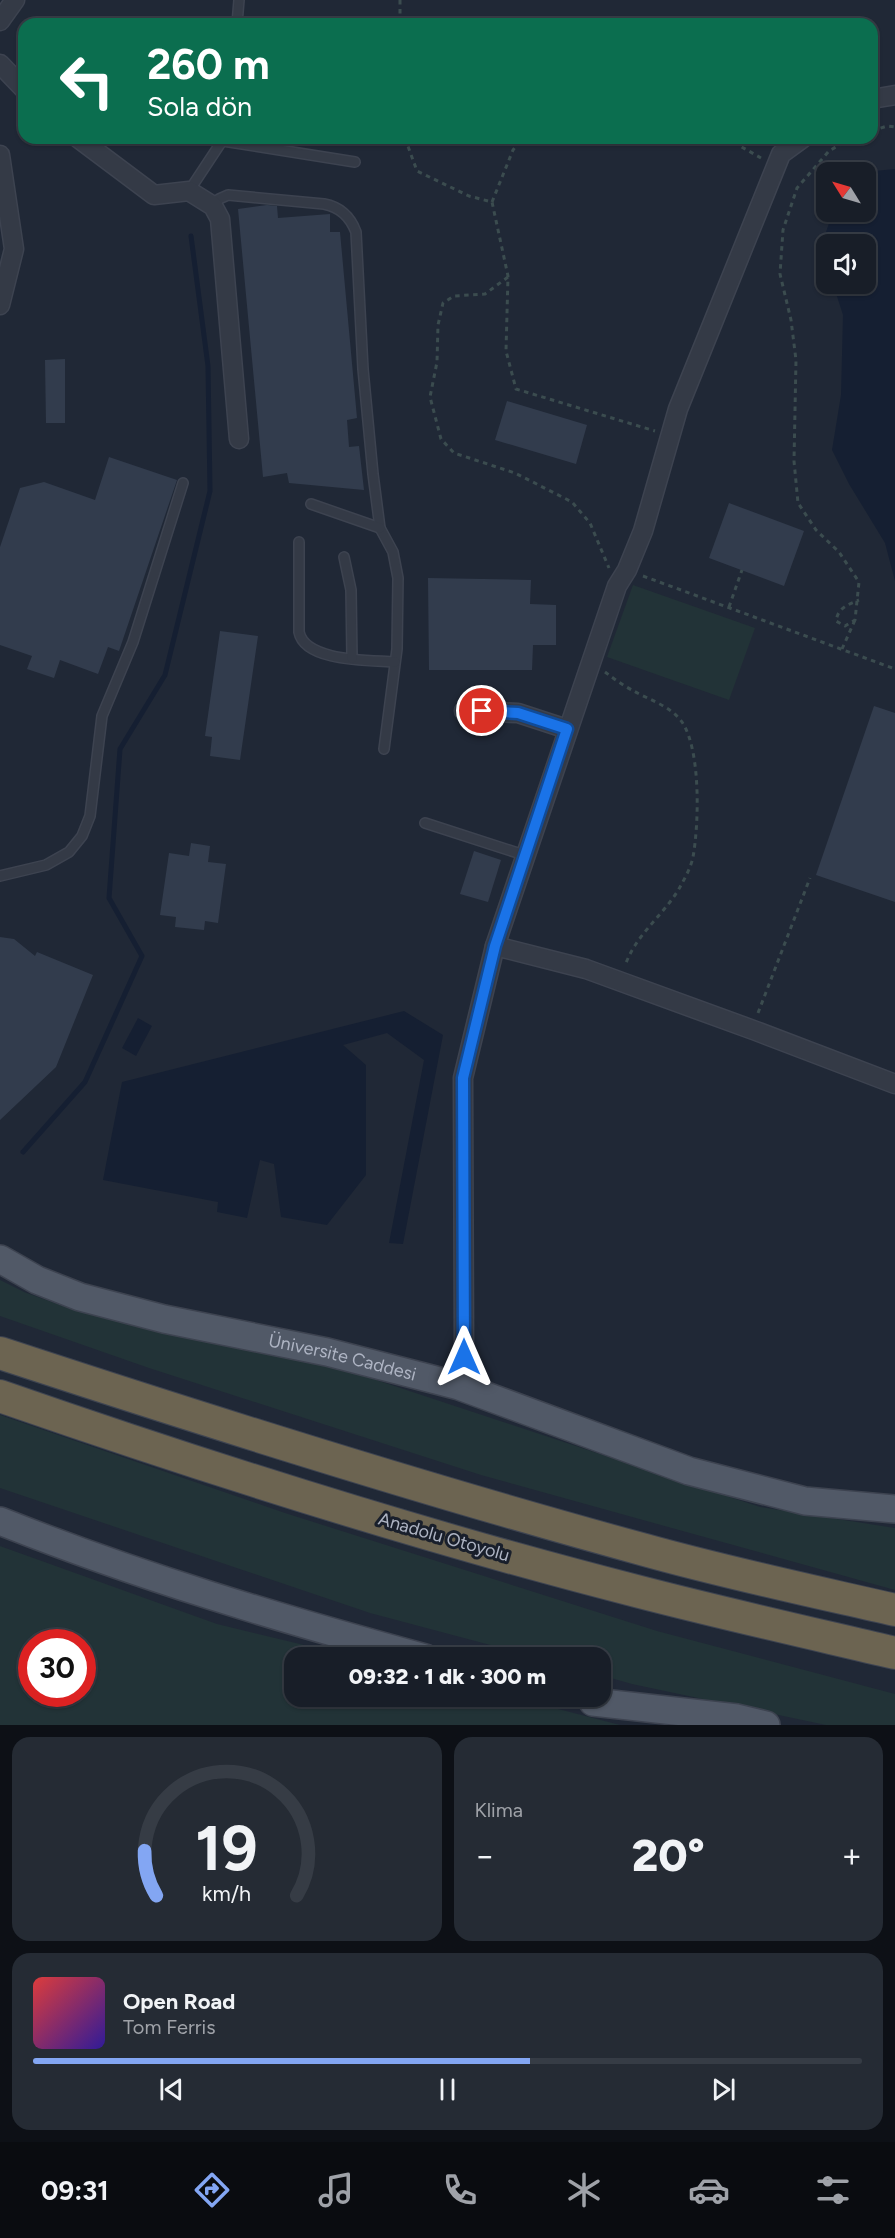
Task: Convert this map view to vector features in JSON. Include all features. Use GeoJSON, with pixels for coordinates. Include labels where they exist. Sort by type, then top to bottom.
{"type":"FeatureCollection","features":[{"type":"Feature","properties":{"kind":"highway"},"geometry":{"type":"LineString","coordinates":[[0,1353],[235,1430],[426,1488],[646,1551],[895,1610]]}},
{"type":"Feature","properties":{"kind":"highway","name":"Anadolu Otoyolu"},"geometry":{"type":"LineString","coordinates":[[0,1396],[126,1440],[437,1536],[639,1592],[895,1653]]}},
{"type":"Feature","properties":{"kind":"main road","name":"Üniversite Caddesi"},"geometry":{"type":"LineString","coordinates":[[0,1259],[37,1280],[80,1297],[164,1319],[327,1352],[462,1371],[689,1470],[805,1501],[895,1509]]}},
{"type":"Feature","properties":{"kind":"main road"},"geometry":{"type":"LineString","coordinates":[[805,1501],[895,1522]]}},
{"type":"Feature","properties":{"kind":"main road"},"geometry":{"type":"LineString","coordinates":[[0,1521],[179,1585],[315,1628],[385,1647]]}},
{"type":"Feature","properties":{"kind":"main road"},"geometry":{"type":"LineString","coordinates":[[611,1702],[737,1718],[766,1725]]}},
{"type":"Feature","properties":{"kind":"main road"},"geometry":{"type":"LineString","coordinates":[[611,1707],[679,1725]]}},
{"type":"Feature","properties":{"kind":"street"},"geometry":{"type":"LineString","coordinates":[[0,64],[18,83]]}},
{"type":"Feature","properties":{"kind":"street"},"geometry":{"type":"LineString","coordinates":[[878,98],[895,95]]}},
{"type":"Feature","properties":{"kind":"street"},"geometry":{"type":"LineString","coordinates":[[86,144],[154,195],[189,191],[213,206],[220,219],[239,439]]}},
{"type":"Feature","properties":{"kind":"street"},"geometry":{"type":"LineString","coordinates":[[462,1371],[463,1078],[495,946],[617,586],[627,570],[643,531],[678,410],[781,154],[795,144]]}},
{"type":"Feature","properties":{"kind":"street"},"geometry":{"type":"LineString","coordinates":[[0,155],[14,249],[0,305]]}},
{"type":"Feature","properties":{"kind":"street"},"geometry":{"type":"LineString","coordinates":[[464,711],[518,713],[567,729]]}},
{"type":"Feature","properties":{"kind":"street"},"geometry":{"type":"LineString","coordinates":[[495,946],[586,969],[895,1084]]}},
{"type":"Feature","properties":{"kind":"lane"},"geometry":{"type":"LineString","coordinates":[[238,18],[239,0]]}},
{"type":"Feature","properties":{"kind":"lane"},"geometry":{"type":"LineString","coordinates":[[189,191],[221,144]]}},
{"type":"Feature","properties":{"kind":"lane"},"geometry":{"type":"LineString","coordinates":[[252,144],[355,162]]}},
{"type":"Feature","properties":{"kind":"lane"},"geometry":{"type":"LineString","coordinates":[[213,206],[219,199],[228,195],[324,204],[338,208],[356,232],[366,409],[380,528],[393,552],[398,578],[395,662],[384,749]]}},
{"type":"Feature","properties":{"kind":"lane"},"geometry":{"type":"LineString","coordinates":[[0,876],[46,865],[69,852],[82,836],[90,816],[102,716],[139,625],[183,483]]}},
{"type":"Feature","properties":{"kind":"lane"},"geometry":{"type":"LineString","coordinates":[[311,504],[380,528]]}},
{"type":"Feature","properties":{"kind":"lane"},"geometry":{"type":"LineString","coordinates":[[299,542],[300,637],[306,646],[321,653],[395,662]]}},
{"type":"Feature","properties":{"kind":"lane"},"geometry":{"type":"LineString","coordinates":[[344,557],[351,590],[352,658]]}},
{"type":"Feature","properties":{"kind":"lane"},"geometry":{"type":"LineString","coordinates":[[425,823],[524,855]]}},
{"type":"Feature","properties":{"kind":"path"},"geometry":{"type":"LineString","coordinates":[[400,0],[400,18]]}},
{"type":"Feature","properties":{"kind":"path"},"geometry":{"type":"LineString","coordinates":[[878,129],[895,126]]}},
{"type":"Feature","properties":{"kind":"path"},"geometry":{"type":"LineString","coordinates":[[407,144],[417,171],[469,196],[492,202]]}},
{"type":"Feature","properties":{"kind":"path"},"geometry":{"type":"LineString","coordinates":[[518,144],[492,202],[508,276],[506,351],[516,389],[671,436]]}},
{"type":"Feature","properties":{"kind":"path"},"geometry":{"type":"LineString","coordinates":[[736,144],[777,165]]}},
{"type":"Feature","properties":{"kind":"path"},"geometry":{"type":"LineString","coordinates":[[842,144],[830,152],[797,188],[783,230],[780,274],[791,320],[796,360],[794,461],[798,503],[816,530],[839,552],[859,582],[859,600],[855,620],[842,649]]}},
{"type":"Feature","properties":{"kind":"path"},"geometry":{"type":"LineString","coordinates":[[508,276],[485,294],[454,296],[443,303],[438,325],[437,362],[430,397],[441,439],[454,453],[515,473],[572,502],[590,523],[617,586]]}},
{"type":"Feature","properties":{"kind":"path"},"geometry":{"type":"LineString","coordinates":[[627,570],[895,669]]}},
{"type":"Feature","properties":{"kind":"path"},"geometry":{"type":"LineString","coordinates":[[729,607],[742,570]]}},
{"type":"Feature","properties":{"kind":"path"},"geometry":{"type":"LineString","coordinates":[[855,620],[845,626],[836,621],[837,612],[859,600]]}},
{"type":"Feature","properties":{"kind":"path"},"geometry":{"type":"LineString","coordinates":[[590,663],[631,690],[660,704],[681,720],[693,745],[697,823],[692,859],[676,893],[642,936],[628,958],[620,982]]}},
{"type":"Feature","properties":{"kind":"path"},"geometry":{"type":"LineString","coordinates":[[752,1029],[810,878]]}},
{"type":"Feature","properties":{"kind":"shaded area"},"geometry":{"type":"Polygon","coordinates":[[[633,585],[755,628],[729,700],[607,657],[633,585]]]}},
{"type":"Feature","properties":{"kind":"shaded area"},"geometry":{"type":"Polygon","coordinates":[[[0,1280],[24,1292],[74,1310],[346,1370],[760,1507],[895,1528],[895,1590],[481,1475],[149,1368],[0,1316],[0,1280]]]}},
{"type":"Feature","properties":{"kind":"shaded area"},"geometry":{"type":"Polygon","coordinates":[[[0,1415],[285,1513],[657,1631],[895,1694],[895,1725],[826,1725],[632,1684],[611,1678],[611,1647],[498,1647],[370,1613],[0,1488],[0,1415]]]}},
{"type":"Feature","properties":{"kind":"shaded area"},"geometry":{"type":"Polygon","coordinates":[[[0,1546],[217,1624],[312,1647],[284,1647],[284,1707],[551,1707],[620,1725],[0,1725],[0,1546]]]}},
{"type":"Feature","properties":{"kind":"water"},"geometry":{"type":"Polygon","coordinates":[[[895,169],[895,581],[885,543],[849,484],[832,450],[841,395],[843,315],[836,294],[876,294],[876,234],[825,234],[829,222],[876,222],[876,171],[895,169]]]}},
{"type":"Feature","properties":{"kind":"water"},"geometry":{"type":"Polygon","coordinates":[[[404,1011],[443,1035],[403,1244],[389,1243],[424,1060],[387,1033],[343,1045],[366,1065],[366,1175],[327,1225],[281,1217],[274,1164],[260,1160],[247,1218],[217,1212],[218,1202],[103,1180],[122,1082],[404,1011]]]}},
{"type":"Feature","properties":{"kind":"water"},"geometry":{"type":"Polygon","coordinates":[[[138,1018],[152,1026],[136,1056],[122,1048],[138,1018]]]}},
{"type":"Feature","properties":{"kind":"building"},"geometry":{"type":"Polygon","coordinates":[[[277,206],[278,218],[330,214],[330,232],[340,232],[357,418],[347,420],[349,447],[359,446],[364,490],[289,483],[287,473],[263,477],[238,209],[277,206]]]}},
{"type":"Feature","properties":{"kind":"building"},"geometry":{"type":"Polygon","coordinates":[[[65,359],[65,423],[46,423],[45,360],[65,359]]]}},
{"type":"Feature","properties":{"kind":"building"},"geometry":{"type":"Polygon","coordinates":[[[507,401],[587,425],[576,464],[495,440],[507,401]]]}},
{"type":"Feature","properties":{"kind":"building"},"geometry":{"type":"Polygon","coordinates":[[[109,457],[177,480],[119,651],[108,647],[98,674],[60,660],[54,678],[27,669],[32,656],[0,645],[0,547],[20,488],[44,482],[95,500],[109,457]]]}},
{"type":"Feature","properties":{"kind":"building"},"geometry":{"type":"Polygon","coordinates":[[[729,503],[804,531],[784,586],[709,558],[729,503]]]}},
{"type":"Feature","properties":{"kind":"building"},"geometry":{"type":"Polygon","coordinates":[[[428,578],[531,580],[530,604],[556,605],[556,645],[533,645],[532,670],[429,670],[428,578]]]}},
{"type":"Feature","properties":{"kind":"building"},"geometry":{"type":"Polygon","coordinates":[[[220,631],[258,636],[240,760],[210,756],[212,737],[205,736],[220,631]]]}},
{"type":"Feature","properties":{"kind":"building"},"geometry":{"type":"Polygon","coordinates":[[[874,706],[895,713],[895,902],[816,875],[874,706]]]}},
{"type":"Feature","properties":{"kind":"building"},"geometry":{"type":"Polygon","coordinates":[[[191,843],[210,846],[208,862],[226,864],[218,923],[205,921],[204,930],[175,927],[176,917],[160,915],[169,853],[189,856],[191,843]]]}},
{"type":"Feature","properties":{"kind":"building"},"geometry":{"type":"Polygon","coordinates":[[[474,851],[501,860],[488,902],[460,894],[474,851]]]}},
{"type":"Feature","properties":{"kind":"building"},"geometry":{"type":"Polygon","coordinates":[[[0,937],[14,939],[35,956],[37,952],[93,975],[56,1067],[0,1120],[0,937]]]}},
{"type":"Feature","properties":{"kind":"waterway"},"geometry":{"type":"LineString","coordinates":[[23,1152],[85,1082],[142,956],[109,898],[120,749],[165,675],[210,491],[208,366],[191,236]]}},
{"type":"Feature","properties":{"kind":"route"},"geometry":{"type":"LineString","coordinates":[[464,1357],[463,1078],[495,946],[567,729],[518,713],[482,711]]}}]}
